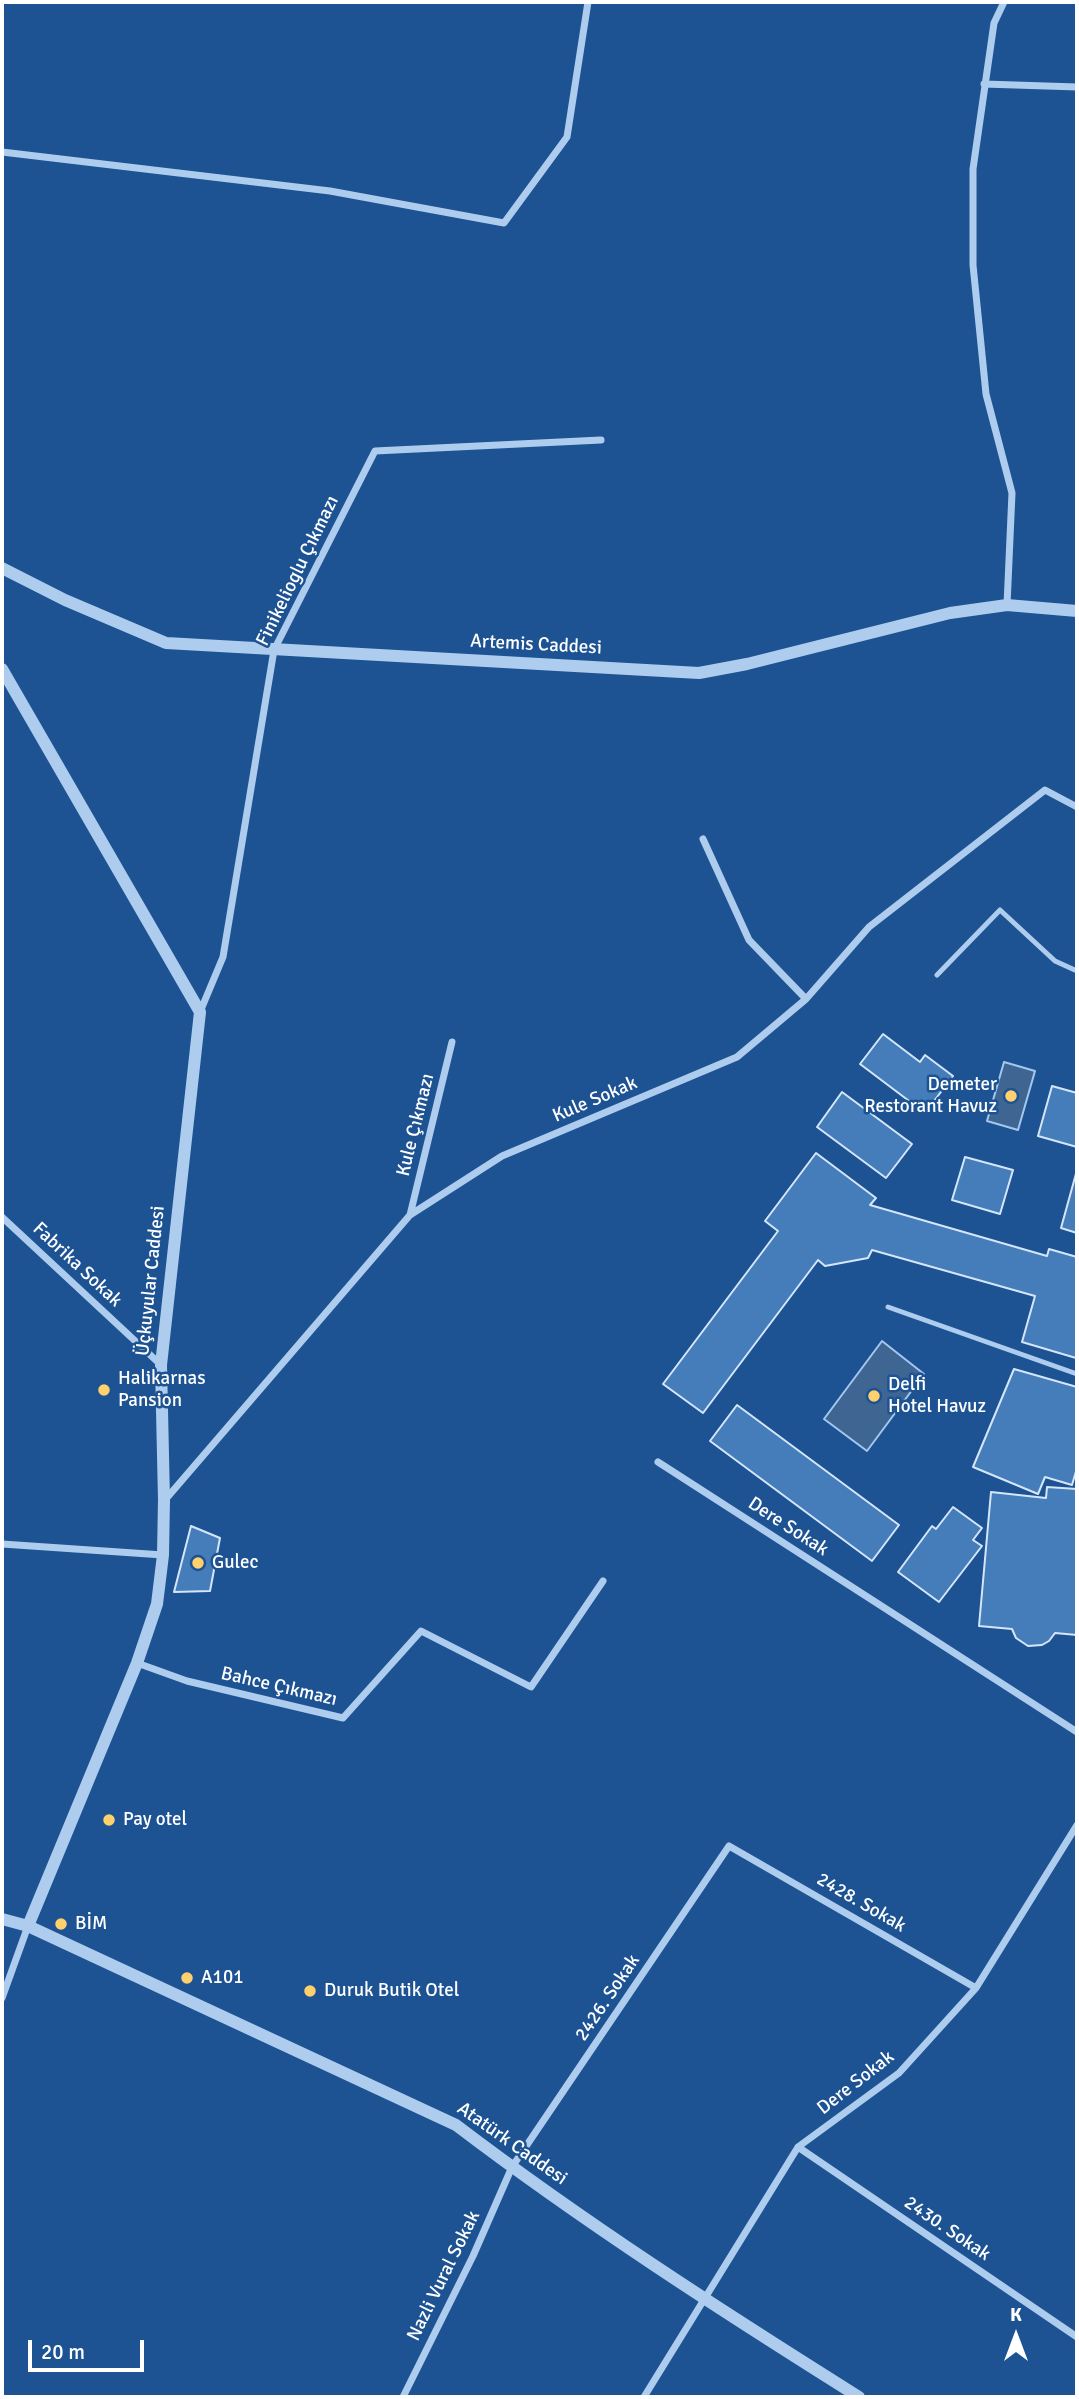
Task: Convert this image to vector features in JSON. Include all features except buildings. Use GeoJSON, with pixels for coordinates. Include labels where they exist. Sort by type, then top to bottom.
{"type":"FeatureCollection","features":[{"type":"Feature","properties":{"kind":"street"},"geometry":{"type":"LineString","coordinates":[[2,152],[330,191],[504,223],[567,137],[587,2]]}},
{"type":"Feature","properties":{"kind":"street"},"geometry":{"type":"LineString","coordinates":[[1004,2],[994,23],[973,169],[973,265],[986,394],[1012,494],[1007,605]]}},
{"type":"Feature","properties":{"kind":"street"},"geometry":{"type":"LineString","coordinates":[[984,84],[1077,87]]}},
{"type":"Feature","properties":{"kind":"street","name":"Finikelioglu Çıkmazı"},"geometry":{"type":"LineString","coordinates":[[200,1012],[223,957],[274,650],[374,451],[601,440]]}},
{"type":"Feature","properties":{"kind":"street","name":"Artemis Caddesi"},"geometry":{"type":"LineString","coordinates":[[2,568],[65,600],[166,643],[699,673],[747,664],[950,613],[1007,605],[1077,611]]}},
{"type":"Feature","properties":{"kind":"street"},"geometry":{"type":"LineString","coordinates":[[2,669],[200,1012]]}},
{"type":"Feature","properties":{"kind":"street","name":"Kule Sokak"},"geometry":{"type":"LineString","coordinates":[[164,1500],[410,1215],[502,1156],[737,1057],[806,999],[869,927],[1045,790],[1077,807]]}},
{"type":"Feature","properties":{"kind":"street"},"geometry":{"type":"LineString","coordinates":[[703,839],[749,940],[806,999]]}},
{"type":"Feature","properties":{"kind":"street","name":"Üçkuyular Caddesi"},"geometry":{"type":"LineString","coordinates":[[28,1926],[137,1663],[157,1604],[163,1555],[164,1500],[161,1365],[200,1012]]}},
{"type":"Feature","properties":{"kind":"street","name":"Kule Çıkmazı"},"geometry":{"type":"LineString","coordinates":[[410,1215],[452,1042]]}},
{"type":"Feature","properties":{"kind":"street","name":"Fabrika Sokak"},"geometry":{"type":"LineString","coordinates":[[2,1217],[161,1365]]}},
{"type":"Feature","properties":{"kind":"street","name":"Dere Sokak"},"geometry":{"type":"LineString","coordinates":[[658,1462],[1077,1732]]}},
{"type":"Feature","properties":{"kind":"street"},"geometry":{"type":"LineString","coordinates":[[2,1544],[163,1555]]}},
{"type":"Feature","properties":{"kind":"street","name":"Bahce Çıkmazı"},"geometry":{"type":"LineString","coordinates":[[137,1663],[187,1681],[343,1718],[421,1631],[531,1687],[603,1581]]}},
{"type":"Feature","properties":{"kind":"street","name":"Dere Sokak"},"geometry":{"type":"LineString","coordinates":[[645,2397],[798,2147],[899,2073],[976,1988],[1077,1825]]}},
{"type":"Feature","properties":{"kind":"street","name":"2428. Sokak"},"geometry":{"type":"LineString","coordinates":[[729,1846],[976,1988]]}},
{"type":"Feature","properties":{"kind":"street","name":"2426. Sokak"},"geometry":{"type":"LineString","coordinates":[[512,2168],[729,1846]]}},
{"type":"Feature","properties":{"kind":"street","name":"Atatürk Caddesi"},"geometry":{"type":"LineString","coordinates":[[2,1919],[28,1926],[456,2125],[512,2168],[705,2300],[859,2397]]}},
{"type":"Feature","properties":{"kind":"street"},"geometry":{"type":"LineString","coordinates":[[2,1998],[28,1926]]}},
{"type":"Feature","properties":{"kind":"street","name":"2430. Sokak"},"geometry":{"type":"LineString","coordinates":[[798,2147],[1077,2337]]}},
{"type":"Feature","properties":{"kind":"street","name":"Nazli Vural Sokak"},"geometry":{"type":"LineString","coordinates":[[402,2397],[474,2256],[512,2168]]}},
{"type":"Feature","properties":{"kind":"lane"},"geometry":{"type":"LineString","coordinates":[[937,975],[1000,910],[1055,961],[1077,971]]}},
{"type":"Feature","properties":{"kind":"lane"},"geometry":{"type":"LineString","coordinates":[[888,1307],[1077,1374]]}},
{"type":"Feature","properties":{"kind":"water","name":"Demeter Restorant Havuz"},"geometry":{"type":"Polygon","coordinates":[[[1004,1062],[1035,1071],[1018,1130],[987,1121],[1004,1062]]]}},
{"type":"Feature","properties":{"kind":"water","name":"Delfi Hotel Havuz"},"geometry":{"type":"Polygon","coordinates":[[[882,1341],[924,1374],[867,1451],[824,1419],[882,1341]]]}},
{"type":"Feature","properties":{"kind":"place","name":"Demeter Restorant Havuz"},"geometry":{"type":"Point","coordinates":[1011,1096]}},
{"type":"Feature","properties":{"kind":"place","name":"Halikarnas Pansion"},"geometry":{"type":"Point","coordinates":[104,1390]}},
{"type":"Feature","properties":{"kind":"place","name":"Delfi Hotel Havuz"},"geometry":{"type":"Point","coordinates":[874,1396]}},
{"type":"Feature","properties":{"kind":"place","name":"Gulec"},"geometry":{"type":"Point","coordinates":[198,1563]}},
{"type":"Feature","properties":{"kind":"place","name":"Pay otel"},"geometry":{"type":"Point","coordinates":[109,1820]}},
{"type":"Feature","properties":{"kind":"place","name":"BİM"},"geometry":{"type":"Point","coordinates":[61,1924]}},
{"type":"Feature","properties":{"kind":"place","name":"A101"},"geometry":{"type":"Point","coordinates":[187,1978]}},
{"type":"Feature","properties":{"kind":"place","name":"Duruk Butik Otel"},"geometry":{"type":"Point","coordinates":[310,1991]}}]}
